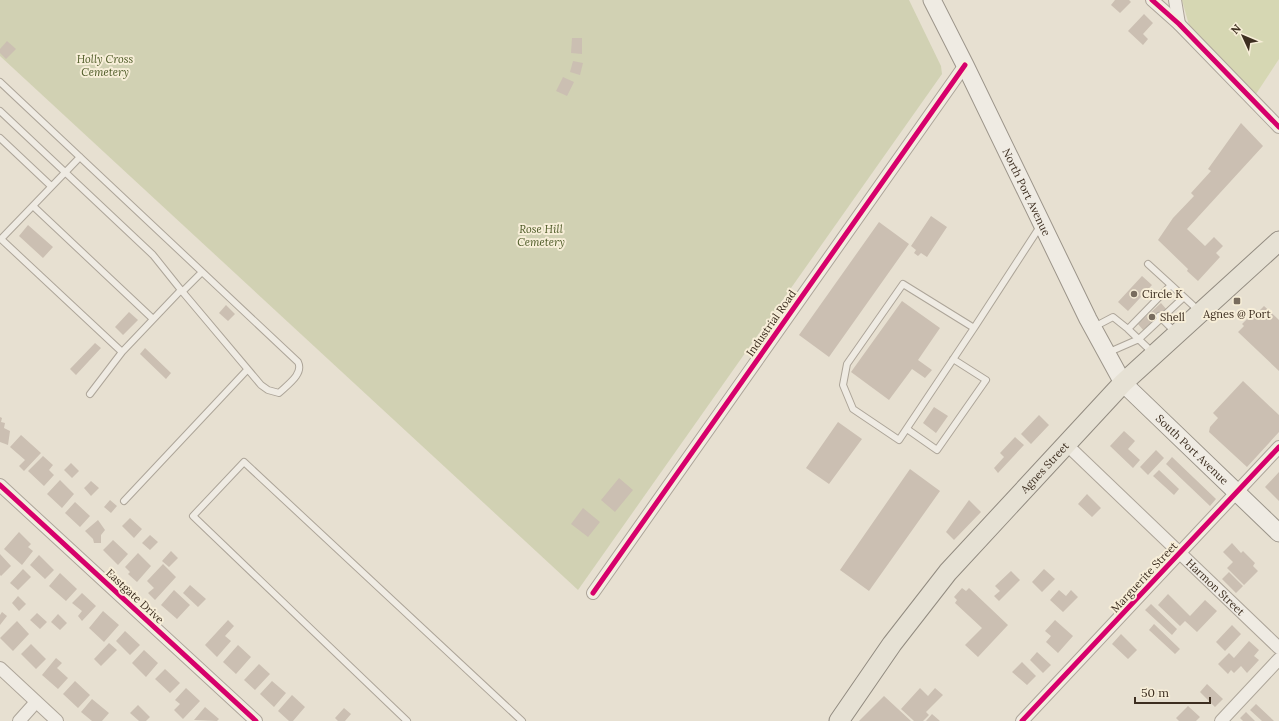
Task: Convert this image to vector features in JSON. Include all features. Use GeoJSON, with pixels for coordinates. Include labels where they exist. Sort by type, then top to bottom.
{"type":"FeatureCollection","features":[{"type":"Feature","properties":{"kind":"main road","name":"North Port Avenue"},"geometry":{"type":"LineString","coordinates":[[932,0],[1092,328],[1123,383]]}},
{"type":"Feature","properties":{"kind":"main road","name":"Agnes Street"},"geometry":{"type":"LineString","coordinates":[[839,721],[892,644],[939,583],[1066,444],[1123,383],[1279,241]]}},
{"type":"Feature","properties":{"kind":"main road","name":"South Port Avenue"},"geometry":{"type":"LineString","coordinates":[[1123,383],[1279,533]]}},
{"type":"Feature","properties":{"kind":"street"},"geometry":{"type":"LineString","coordinates":[[1152,0],[1179,24],[1279,127]]}},
{"type":"Feature","properties":{"kind":"street"},"geometry":{"type":"LineString","coordinates":[[1175,0],[1179,24]]}},
{"type":"Feature","properties":{"kind":"street","name":"Industrial Road"},"geometry":{"type":"LineString","coordinates":[[593,593],[965,66]]}},
{"type":"Feature","properties":{"kind":"street","name":"Harmon Street"},"geometry":{"type":"LineString","coordinates":[[1066,444],[1279,648]]}},
{"type":"Feature","properties":{"kind":"street","name":"Marguerite Street"},"geometry":{"type":"LineString","coordinates":[[1022,721],[1279,447]]}},
{"type":"Feature","properties":{"kind":"street","name":"Eastgate Drive"},"geometry":{"type":"LineString","coordinates":[[0,485],[256,721]]}},
{"type":"Feature","properties":{"kind":"street"},"geometry":{"type":"LineString","coordinates":[[1221,721],[1279,659]]}},
{"type":"Feature","properties":{"kind":"street"},"geometry":{"type":"LineString","coordinates":[[0,668],[57,721]]}},
{"type":"Feature","properties":{"kind":"street"},"geometry":{"type":"LineString","coordinates":[[19,721],[36,702]]}},
{"type":"Feature","properties":{"kind":"lane"},"geometry":{"type":"LineString","coordinates":[[0,82],[298,362],[300,368],[299,373],[279,393],[268,390],[247,370],[153,255],[0,111]]}},
{"type":"Feature","properties":{"kind":"lane"},"geometry":{"type":"LineString","coordinates":[[0,138],[51,186]]}},
{"type":"Feature","properties":{"kind":"lane"},"geometry":{"type":"LineString","coordinates":[[80,157],[1,238],[122,352]]}},
{"type":"Feature","properties":{"kind":"lane"},"geometry":{"type":"LineString","coordinates":[[33,206],[154,319]]}},
{"type":"Feature","properties":{"kind":"lane"},"geometry":{"type":"LineString","coordinates":[[974,328],[903,284],[847,364],[843,385],[854,409],[899,440],[954,359],[1042,224]]}},
{"type":"Feature","properties":{"kind":"lane"},"geometry":{"type":"LineString","coordinates":[[1148,264],[1200,312]]}},
{"type":"Feature","properties":{"kind":"lane"},"geometry":{"type":"LineString","coordinates":[[90,394],[122,352],[202,272]]}},
{"type":"Feature","properties":{"kind":"lane"},"geometry":{"type":"LineString","coordinates":[[1128,328],[1145,315],[1171,285]]}},
{"type":"Feature","properties":{"kind":"lane"},"geometry":{"type":"LineString","coordinates":[[1106,353],[1139,339],[1184,297]]}},
{"type":"Feature","properties":{"kind":"lane"},"geometry":{"type":"LineString","coordinates":[[1092,328],[1113,317],[1128,328],[1154,354]]}},
{"type":"Feature","properties":{"kind":"lane"},"geometry":{"type":"LineString","coordinates":[[1161,317],[1177,334]]}},
{"type":"Feature","properties":{"kind":"lane"},"geometry":{"type":"LineString","coordinates":[[907,429],[937,450],[986,380],[954,359]]}},
{"type":"Feature","properties":{"kind":"lane"},"geometry":{"type":"LineString","coordinates":[[124,501],[247,370]]}},
{"type":"Feature","properties":{"kind":"lane"},"geometry":{"type":"LineString","coordinates":[[407,721],[193,516],[244,462],[522,721]]}},
{"type":"Feature","properties":{"kind":"green space","name":"Rose Hill Cemetery"},"geometry":{"type":"Polygon","coordinates":[[[0,0],[909,0],[941,66],[942,74],[578,590],[0,56],[0,0]]]}},
{"type":"Feature","properties":{"kind":"green space"},"geometry":{"type":"Polygon","coordinates":[[[1182,0],[1279,0],[1279,59],[1256,94],[1189,25],[1182,0]]]}},
{"type":"Feature","properties":{"kind":"building"},"geometry":{"type":"Polygon","coordinates":[[[1115,0],[1129,0],[1131,2],[1120,13],[1111,5],[1115,0]]]}},
{"type":"Feature","properties":{"kind":"building"},"geometry":{"type":"Polygon","coordinates":[[[1144,14],[1153,23],[1143,34],[1148,39],[1143,45],[1128,31],[1144,14]]]}},
{"type":"Feature","properties":{"kind":"building"},"geometry":{"type":"Polygon","coordinates":[[[572,38],[582,38],[582,54],[571,53],[572,38]]]}},
{"type":"Feature","properties":{"kind":"building"},"geometry":{"type":"Polygon","coordinates":[[[7,41],[16,49],[6,59],[0,53],[0,49],[7,41]]]}},
{"type":"Feature","properties":{"kind":"building"},"geometry":{"type":"Polygon","coordinates":[[[573,61],[583,63],[580,75],[570,72],[573,61]]]}},
{"type":"Feature","properties":{"kind":"building"},"geometry":{"type":"Polygon","coordinates":[[[563,77],[574,82],[567,96],[556,91],[563,77]]]}},
{"type":"Feature","properties":{"kind":"building"},"geometry":{"type":"Polygon","coordinates":[[[1241,123],[1263,146],[1187,229],[1205,246],[1214,237],[1223,246],[1216,253],[1220,257],[1198,281],[1187,271],[1188,269],[1158,240],[1173,218],[1194,196],[1191,193],[1211,171],[1208,169],[1241,123]]]}},
{"type":"Feature","properties":{"kind":"building"},"geometry":{"type":"Polygon","coordinates":[[[931,216],[947,227],[927,257],[921,253],[918,256],[914,253],[916,250],[911,246],[931,216]]]}},
{"type":"Feature","properties":{"kind":"building"},"geometry":{"type":"Polygon","coordinates":[[[879,222],[909,244],[829,357],[799,335],[879,222]]]}},
{"type":"Feature","properties":{"kind":"building"},"geometry":{"type":"Polygon","coordinates":[[[28,225],[53,247],[43,258],[19,236],[28,225]]]}},
{"type":"Feature","properties":{"kind":"building"},"geometry":{"type":"Polygon","coordinates":[[[1142,276],[1152,285],[1128,311],[1118,302],[1142,276]]]}},
{"type":"Feature","properties":{"kind":"building"},"geometry":{"type":"Polygon","coordinates":[[[902,301],[940,328],[918,360],[932,370],[925,378],[912,369],[889,400],[851,372],[902,301]]]}},
{"type":"Feature","properties":{"kind":"building"},"geometry":{"type":"Polygon","coordinates":[[[1161,303],[1167,310],[1144,331],[1138,324],[1161,303]]]}},
{"type":"Feature","properties":{"kind":"building"},"geometry":{"type":"Polygon","coordinates":[[[226,305],[235,314],[228,321],[219,313],[226,305]]]}},
{"type":"Feature","properties":{"kind":"building"},"geometry":{"type":"Polygon","coordinates":[[[1264,306],[1279,320],[1279,371],[1238,332],[1244,326],[1242,324],[1256,310],[1258,312],[1264,306]]]}},
{"type":"Feature","properties":{"kind":"building"},"geometry":{"type":"Polygon","coordinates":[[[129,312],[138,320],[123,335],[115,327],[129,312]]]}},
{"type":"Feature","properties":{"kind":"building"},"geometry":{"type":"Polygon","coordinates":[[[95,343],[101,348],[76,375],[70,369],[95,343]]]}},
{"type":"Feature","properties":{"kind":"building"},"geometry":{"type":"Polygon","coordinates":[[[145,348],[171,373],[166,379],[140,354],[145,348]]]}},
{"type":"Feature","properties":{"kind":"building"},"geometry":{"type":"Polygon","coordinates":[[[1243,381],[1279,415],[1279,432],[1247,467],[1209,432],[1210,427],[1218,418],[1213,413],[1243,381]]]}},
{"type":"Feature","properties":{"kind":"building"},"geometry":{"type":"Polygon","coordinates":[[[934,407],[948,416],[936,433],[923,423],[934,407]]]}},
{"type":"Feature","properties":{"kind":"building"},"geometry":{"type":"Polygon","coordinates":[[[1039,415],[1049,425],[1031,444],[1021,434],[1039,415]]]}},
{"type":"Feature","properties":{"kind":"building"},"geometry":{"type":"Polygon","coordinates":[[[0,417],[2,418],[1,422],[5,423],[4,428],[10,431],[8,445],[0,442],[0,417]]]}},
{"type":"Feature","properties":{"kind":"building"},"geometry":{"type":"Polygon","coordinates":[[[838,422],[862,439],[829,484],[806,468],[838,422]]]}},
{"type":"Feature","properties":{"kind":"building"},"geometry":{"type":"Polygon","coordinates":[[[1124,431],[1135,441],[1128,449],[1140,460],[1133,468],[1110,446],[1124,431]]]}},
{"type":"Feature","properties":{"kind":"building"},"geometry":{"type":"Polygon","coordinates":[[[21,435],[41,453],[24,471],[19,466],[25,460],[10,447],[21,435]]]}},
{"type":"Feature","properties":{"kind":"building"},"geometry":{"type":"Polygon","coordinates":[[[1015,437],[1024,445],[998,473],[994,468],[1004,457],[1000,453],[1015,437]]]}},
{"type":"Feature","properties":{"kind":"building"},"geometry":{"type":"Polygon","coordinates":[[[1156,450],[1164,458],[1148,475],[1140,467],[1156,450]]]}},
{"type":"Feature","properties":{"kind":"building"},"geometry":{"type":"Polygon","coordinates":[[[43,456],[53,465],[49,470],[54,475],[44,486],[28,471],[43,456]]]}},
{"type":"Feature","properties":{"kind":"building"},"geometry":{"type":"Polygon","coordinates":[[[1172,457],[1216,499],[1210,506],[1166,464],[1172,457]]]}},
{"type":"Feature","properties":{"kind":"building"},"geometry":{"type":"Polygon","coordinates":[[[71,463],[79,471],[72,478],[64,470],[71,463]]]}},
{"type":"Feature","properties":{"kind":"building"},"geometry":{"type":"Polygon","coordinates":[[[910,469],[940,491],[869,591],[840,570],[910,469]]]}},
{"type":"Feature","properties":{"kind":"building"},"geometry":{"type":"Polygon","coordinates":[[[1159,470],[1179,489],[1174,495],[1153,476],[1159,470]]]}},
{"type":"Feature","properties":{"kind":"building"},"geometry":{"type":"Polygon","coordinates":[[[1279,472],[1279,501],[1265,487],[1279,472]]]}},
{"type":"Feature","properties":{"kind":"building"},"geometry":{"type":"Polygon","coordinates":[[[619,478],[633,490],[615,512],[601,500],[619,478]]]}},
{"type":"Feature","properties":{"kind":"building"},"geometry":{"type":"Polygon","coordinates":[[[60,480],[74,494],[62,508],[47,494],[60,480]]]}},
{"type":"Feature","properties":{"kind":"building"},"geometry":{"type":"Polygon","coordinates":[[[91,481],[99,488],[91,496],[84,488],[91,481]]]}},
{"type":"Feature","properties":{"kind":"building"},"geometry":{"type":"Polygon","coordinates":[[[1087,494],[1101,508],[1092,517],[1078,504],[1087,494]]]}},
{"type":"Feature","properties":{"kind":"building"},"geometry":{"type":"Polygon","coordinates":[[[110,500],[117,506],[111,513],[104,507],[110,500]]]}},
{"type":"Feature","properties":{"kind":"building"},"geometry":{"type":"Polygon","coordinates":[[[969,500],[981,512],[954,540],[946,532],[969,500]]]}},
{"type":"Feature","properties":{"kind":"building"},"geometry":{"type":"Polygon","coordinates":[[[75,502],[90,516],[80,527],[65,513],[75,502]]]}},
{"type":"Feature","properties":{"kind":"building"},"geometry":{"type":"Polygon","coordinates":[[[583,508],[600,522],[588,537],[571,524],[583,508]]]}},
{"type":"Feature","properties":{"kind":"building"},"geometry":{"type":"Polygon","coordinates":[[[130,518],[142,529],[134,538],[122,526],[130,518]]]}},
{"type":"Feature","properties":{"kind":"building"},"geometry":{"type":"Polygon","coordinates":[[[98,520],[105,530],[101,535],[101,543],[94,543],[93,539],[85,531],[98,520]]]}},
{"type":"Feature","properties":{"kind":"building"},"geometry":{"type":"Polygon","coordinates":[[[19,532],[31,544],[28,547],[33,551],[22,565],[4,549],[19,532]]]}},
{"type":"Feature","properties":{"kind":"building"},"geometry":{"type":"Polygon","coordinates":[[[150,535],[158,542],[150,550],[142,543],[150,535]]]}},
{"type":"Feature","properties":{"kind":"building"},"geometry":{"type":"Polygon","coordinates":[[[113,540],[128,554],[118,565],[103,550],[113,540]]]}},
{"type":"Feature","properties":{"kind":"building"},"geometry":{"type":"Polygon","coordinates":[[[1232,543],[1241,553],[1243,551],[1255,563],[1253,566],[1258,571],[1244,585],[1227,568],[1233,562],[1223,552],[1232,543]]]}},
{"type":"Feature","properties":{"kind":"building"},"geometry":{"type":"Polygon","coordinates":[[[171,551],[178,558],[169,567],[162,561],[171,551]]]}},
{"type":"Feature","properties":{"kind":"building"},"geometry":{"type":"Polygon","coordinates":[[[138,553],[151,566],[137,582],[128,574],[130,572],[125,567],[138,553]]]}},
{"type":"Feature","properties":{"kind":"building"},"geometry":{"type":"Polygon","coordinates":[[[0,554],[11,566],[1,576],[0,575],[0,554]]]}},
{"type":"Feature","properties":{"kind":"building"},"geometry":{"type":"Polygon","coordinates":[[[39,555],[54,570],[45,579],[30,565],[39,555]]]}},
{"type":"Feature","properties":{"kind":"building"},"geometry":{"type":"Polygon","coordinates":[[[163,564],[176,577],[155,600],[148,593],[154,588],[147,581],[163,564]]]}},
{"type":"Feature","properties":{"kind":"building"},"geometry":{"type":"Polygon","coordinates":[[[23,569],[31,577],[18,590],[10,583],[23,569]]]}},
{"type":"Feature","properties":{"kind":"building"},"geometry":{"type":"Polygon","coordinates":[[[1044,569],[1055,579],[1042,592],[1032,582],[1044,569]]]}},
{"type":"Feature","properties":{"kind":"building"},"geometry":{"type":"Polygon","coordinates":[[[1011,571],[1020,580],[999,601],[994,596],[1000,591],[995,586],[1011,571]]]}},
{"type":"Feature","properties":{"kind":"building"},"geometry":{"type":"Polygon","coordinates":[[[1229,572],[1243,586],[1236,593],[1222,579],[1229,572]]]}},
{"type":"Feature","properties":{"kind":"building"},"geometry":{"type":"Polygon","coordinates":[[[60,573],[77,589],[66,601],[49,586],[60,573]]]}},
{"type":"Feature","properties":{"kind":"building"},"geometry":{"type":"Polygon","coordinates":[[[190,585],[206,599],[198,607],[183,593],[190,585]]]}},
{"type":"Feature","properties":{"kind":"building"},"geometry":{"type":"Polygon","coordinates":[[[962,588],[966,591],[969,588],[1008,625],[978,657],[965,645],[982,628],[955,603],[957,600],[954,597],[962,588]]]}},
{"type":"Feature","properties":{"kind":"building"},"geometry":{"type":"Polygon","coordinates":[[[174,590],[190,605],[177,619],[161,605],[174,590]]]}},
{"type":"Feature","properties":{"kind":"building"},"geometry":{"type":"Polygon","coordinates":[[[1059,590],[1066,596],[1071,590],[1078,597],[1063,612],[1050,600],[1059,590]]]}},
{"type":"Feature","properties":{"kind":"building"},"geometry":{"type":"Polygon","coordinates":[[[82,593],[96,606],[82,621],[78,616],[82,611],[72,603],[82,593]]]}},
{"type":"Feature","properties":{"kind":"building"},"geometry":{"type":"Polygon","coordinates":[[[1168,594],[1190,616],[1205,600],[1217,611],[1197,632],[1185,621],[1180,626],[1158,605],[1168,594]]]}},
{"type":"Feature","properties":{"kind":"building"},"geometry":{"type":"Polygon","coordinates":[[[18,596],[26,604],[19,611],[12,603],[18,596]]]}},
{"type":"Feature","properties":{"kind":"building"},"geometry":{"type":"Polygon","coordinates":[[[1151,604],[1177,629],[1172,635],[1145,610],[1151,604]]]}},
{"type":"Feature","properties":{"kind":"building"},"geometry":{"type":"Polygon","coordinates":[[[103,611],[119,625],[104,642],[89,628],[103,611]]]}},
{"type":"Feature","properties":{"kind":"building"},"geometry":{"type":"Polygon","coordinates":[[[2,612],[7,616],[0,625],[0,615],[2,612]]]}},
{"type":"Feature","properties":{"kind":"building"},"geometry":{"type":"Polygon","coordinates":[[[37,613],[47,622],[40,629],[30,620],[37,613]]]}},
{"type":"Feature","properties":{"kind":"building"},"geometry":{"type":"Polygon","coordinates":[[[58,614],[67,623],[60,630],[51,622],[58,614]]]}},
{"type":"Feature","properties":{"kind":"building"},"geometry":{"type":"Polygon","coordinates":[[[228,620],[234,626],[225,636],[231,641],[217,657],[205,645],[228,620]]]}},
{"type":"Feature","properties":{"kind":"building"},"geometry":{"type":"Polygon","coordinates":[[[1055,620],[1073,636],[1058,653],[1046,642],[1051,636],[1045,631],[1055,620]]]}},
{"type":"Feature","properties":{"kind":"building"},"geometry":{"type":"Polygon","coordinates":[[[17,621],[29,634],[13,651],[0,638],[17,621]]]}},
{"type":"Feature","properties":{"kind":"building"},"geometry":{"type":"Polygon","coordinates":[[[1154,624],[1180,649],[1175,654],[1149,630],[1154,624]]]}},
{"type":"Feature","properties":{"kind":"building"},"geometry":{"type":"Polygon","coordinates":[[[1232,625],[1241,634],[1225,651],[1216,642],[1232,625]]]}},
{"type":"Feature","properties":{"kind":"building"},"geometry":{"type":"Polygon","coordinates":[[[125,631],[140,645],[130,655],[116,641],[125,631]]]}},
{"type":"Feature","properties":{"kind":"building"},"geometry":{"type":"Polygon","coordinates":[[[1121,634],[1137,650],[1128,659],[1112,644],[1121,634]]]}},
{"type":"Feature","properties":{"kind":"building"},"geometry":{"type":"Polygon","coordinates":[[[1249,641],[1259,650],[1254,656],[1259,660],[1247,673],[1241,666],[1234,673],[1231,670],[1228,674],[1218,664],[1229,653],[1234,658],[1249,641]]]}},
{"type":"Feature","properties":{"kind":"building"},"geometry":{"type":"Polygon","coordinates":[[[109,643],[117,650],[101,666],[94,659],[109,643]]]}},
{"type":"Feature","properties":{"kind":"building"},"geometry":{"type":"Polygon","coordinates":[[[31,644],[46,659],[36,669],[21,654],[31,644]]]}},
{"type":"Feature","properties":{"kind":"building"},"geometry":{"type":"Polygon","coordinates":[[[238,645],[251,657],[236,674],[223,662],[238,645]]]}},
{"type":"Feature","properties":{"kind":"building"},"geometry":{"type":"Polygon","coordinates":[[[144,650],[158,663],[146,677],[132,663],[144,650]]]}},
{"type":"Feature","properties":{"kind":"building"},"geometry":{"type":"Polygon","coordinates":[[[1037,652],[1051,665],[1043,673],[1030,660],[1037,652]]]}},
{"type":"Feature","properties":{"kind":"building"},"geometry":{"type":"Polygon","coordinates":[[[56,658],[62,663],[57,668],[68,678],[58,689],[42,675],[56,658]]]}},
{"type":"Feature","properties":{"kind":"building"},"geometry":{"type":"Polygon","coordinates":[[[1022,662],[1036,676],[1027,685],[1012,672],[1022,662]]]}},
{"type":"Feature","properties":{"kind":"building"},"geometry":{"type":"Polygon","coordinates":[[[259,664],[270,674],[255,690],[244,680],[259,664]]]}},
{"type":"Feature","properties":{"kind":"building"},"geometry":{"type":"Polygon","coordinates":[[[165,669],[180,683],[170,693],[155,679],[165,669]]]}},
{"type":"Feature","properties":{"kind":"building"},"geometry":{"type":"Polygon","coordinates":[[[75,681],[90,695],[78,708],[63,694],[75,681]]]}},
{"type":"Feature","properties":{"kind":"building"},"geometry":{"type":"Polygon","coordinates":[[[272,681],[286,693],[274,707],[260,694],[272,681]]]}},
{"type":"Feature","properties":{"kind":"building"},"geometry":{"type":"Polygon","coordinates":[[[1207,684],[1223,699],[1215,707],[1200,692],[1207,684]]]}},
{"type":"Feature","properties":{"kind":"building"},"geometry":{"type":"Polygon","coordinates":[[[186,688],[200,701],[183,719],[174,710],[180,704],[175,700],[186,688]]]}},
{"type":"Feature","properties":{"kind":"building"},"geometry":{"type":"Polygon","coordinates":[[[920,688],[928,696],[935,688],[943,695],[926,712],[929,715],[923,721],[914,721],[901,709],[920,688]]]}},
{"type":"Feature","properties":{"kind":"building"},"geometry":{"type":"Polygon","coordinates":[[[292,695],[305,707],[293,721],[289,721],[278,711],[292,695]]]}},
{"type":"Feature","properties":{"kind":"building"},"geometry":{"type":"Polygon","coordinates":[[[884,696],[911,721],[859,721],[884,696]]]}},
{"type":"Feature","properties":{"kind":"building"},"geometry":{"type":"Polygon","coordinates":[[[92,699],[109,713],[102,721],[92,721],[81,712],[92,699]]]}},
{"type":"Feature","properties":{"kind":"building"},"geometry":{"type":"Polygon","coordinates":[[[1256,704],[1274,721],[1262,721],[1250,710],[1256,704]]]}},
{"type":"Feature","properties":{"kind":"building"},"geometry":{"type":"Polygon","coordinates":[[[138,705],[150,717],[146,721],[139,721],[130,713],[138,705]]]}},
{"type":"Feature","properties":{"kind":"building"},"geometry":{"type":"Polygon","coordinates":[[[1188,706],[1200,717],[1196,721],[1179,721],[1176,718],[1188,706]]]}},
{"type":"Feature","properties":{"kind":"building"},"geometry":{"type":"Polygon","coordinates":[[[205,707],[219,719],[217,721],[194,720],[205,707]]]}},
{"type":"Feature","properties":{"kind":"building"},"geometry":{"type":"Polygon","coordinates":[[[344,708],[351,714],[345,721],[338,721],[335,718],[344,708]]]}},
{"type":"Feature","properties":{"kind":"building"},"geometry":{"type":"Polygon","coordinates":[[[1246,712],[1255,721],[1243,721],[1240,718],[1246,712]]]}},
{"type":"Feature","properties":{"kind":"building"},"geometry":{"type":"Polygon","coordinates":[[[932,714],[940,721],[926,721],[932,714]]]}},
{"type":"Feature","properties":{"kind":"cycle path"},"geometry":{"type":"LineString","coordinates":[[1152,0],[1179,24],[1279,127]]}},
{"type":"Feature","properties":{"kind":"cycle path"},"geometry":{"type":"LineString","coordinates":[[593,593],[965,65]]}},
{"type":"Feature","properties":{"kind":"cycle path"},"geometry":{"type":"LineString","coordinates":[[1022,721],[1279,447]]}},
{"type":"Feature","properties":{"kind":"cycle path"},"geometry":{"type":"LineString","coordinates":[[0,485],[256,721]]}},
{"type":"Feature","properties":{"kind":"place","name":"Circle K"},"geometry":{"type":"Point","coordinates":[1134,294]}},
{"type":"Feature","properties":{"kind":"place","name":"Agnes @ Port"},"geometry":{"type":"Point","coordinates":[1237,301]}},
{"type":"Feature","properties":{"kind":"place","name":"Shell"},"geometry":{"type":"Point","coordinates":[1152,317]}},
{"type":"Feature","properties":{"kind":"park label","name":"Holly Cross Cemetery"},"geometry":{"type":"Point","coordinates":[105,65]}}]}
